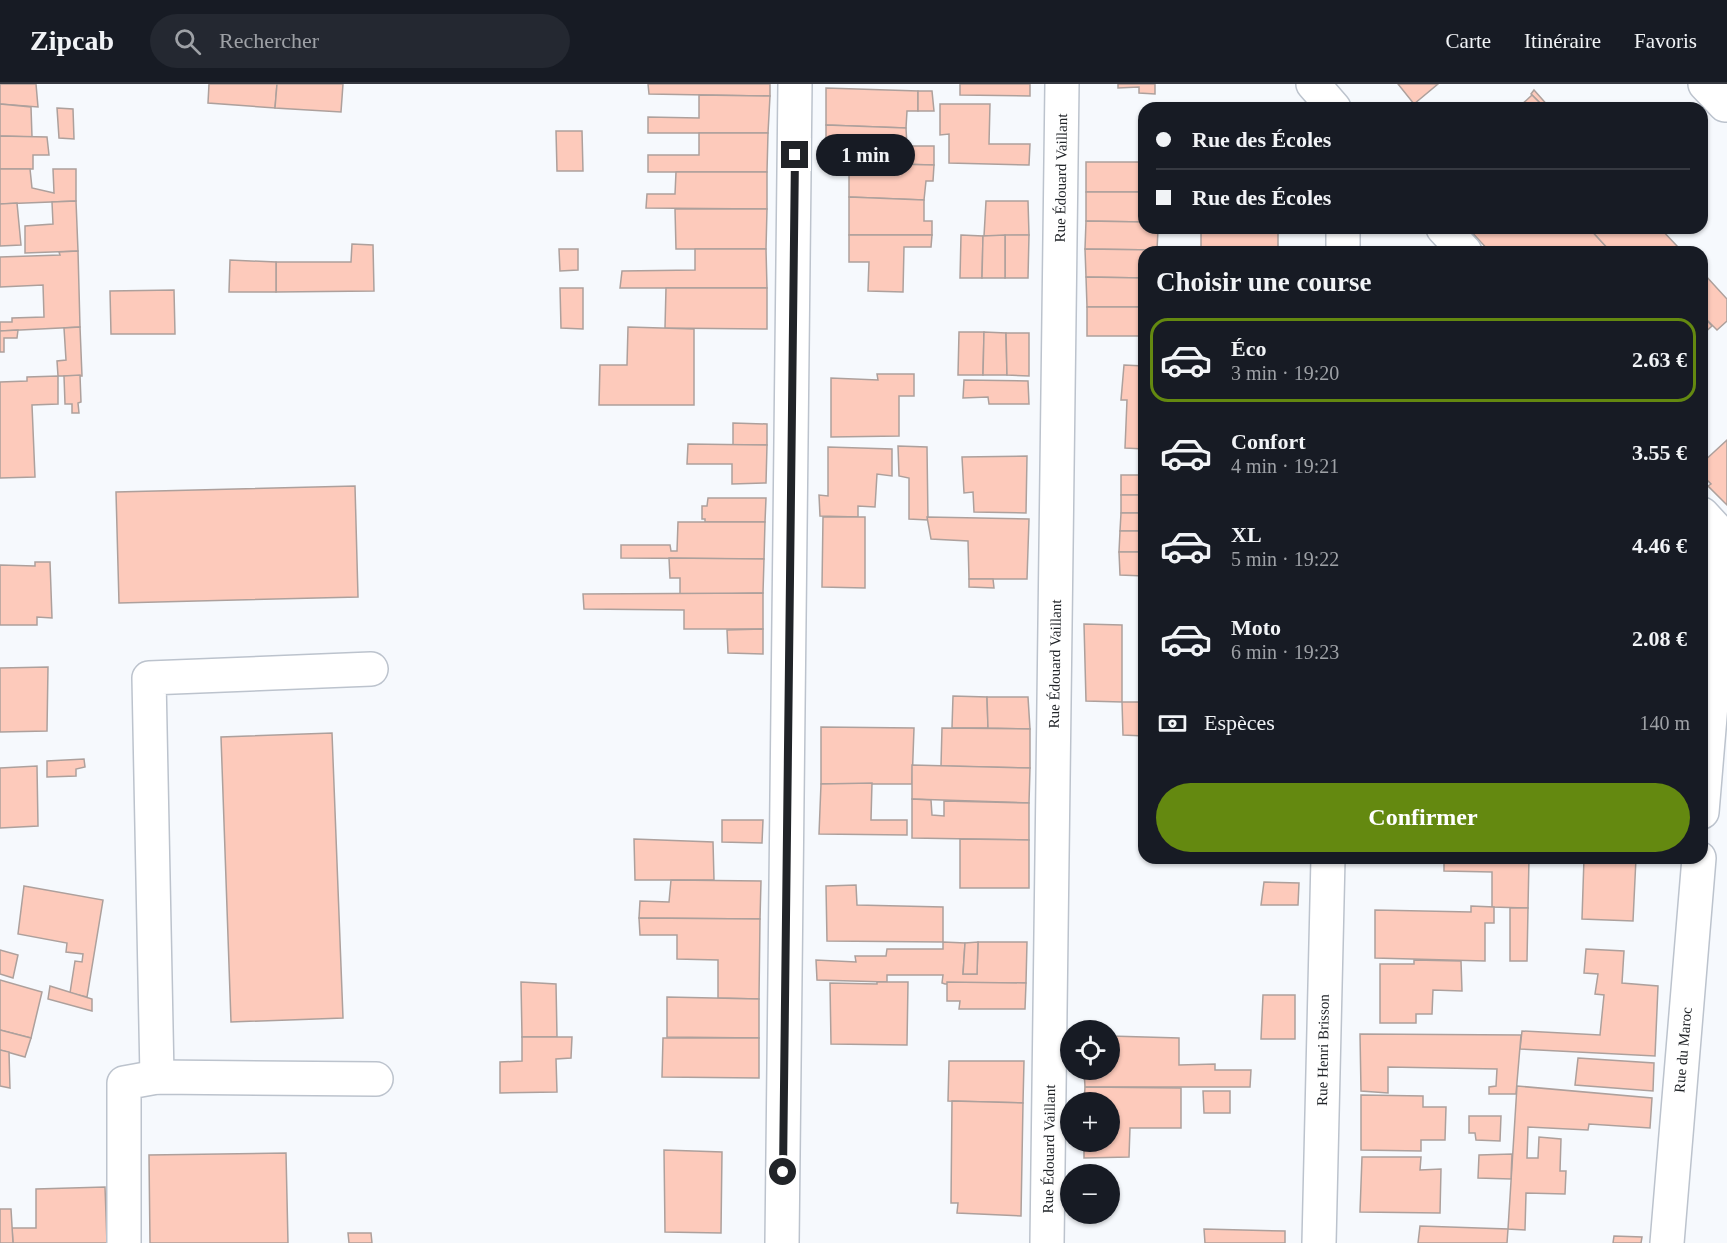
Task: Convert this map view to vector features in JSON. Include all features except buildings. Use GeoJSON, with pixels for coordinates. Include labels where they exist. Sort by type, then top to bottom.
{"type":"FeatureCollection","features":[{"type":"Feature","properties":{"kind":"street"},"geometry":{"type":"LineString","coordinates":[[782,1243],[795,84]]}},
{"type":"Feature","properties":{"kind":"street","name":"Rue Édouard Vaillant"},"geometry":{"type":"LineString","coordinates":[[1047,1243],[1062,84]]}},
{"type":"Feature","properties":{"kind":"street"},"geometry":{"type":"LineString","coordinates":[[1312,84],[1328,102]]}},
{"type":"Feature","properties":{"kind":"street"},"geometry":{"type":"LineString","coordinates":[[1448,234],[1460,246]]}},
{"type":"Feature","properties":{"kind":"street"},"geometry":{"type":"LineString","coordinates":[[1708,520],[1726,540],[1708,744]]}},
{"type":"Feature","properties":{"kind":"street"},"geometry":{"type":"LineString","coordinates":[[157,1077],[149,678],[370,669]]}},
{"type":"Feature","properties":{"kind":"street","name":"Rue Henri Brisson"},"geometry":{"type":"LineString","coordinates":[[1319,1243],[1328,864]]}},
{"type":"Feature","properties":{"kind":"street","name":"Rue du Maroc"},"geometry":{"type":"LineString","coordinates":[[1667,1243],[1699,864]]}},
{"type":"Feature","properties":{"kind":"street"},"geometry":{"type":"LineString","coordinates":[[124,1243],[124,1083],[157,1077],[376,1078]]}},
{"type":"Feature","properties":{"kind":"route"},"geometry":{"type":"LineString","coordinates":[[783,1172],[795,155]]}}]}
